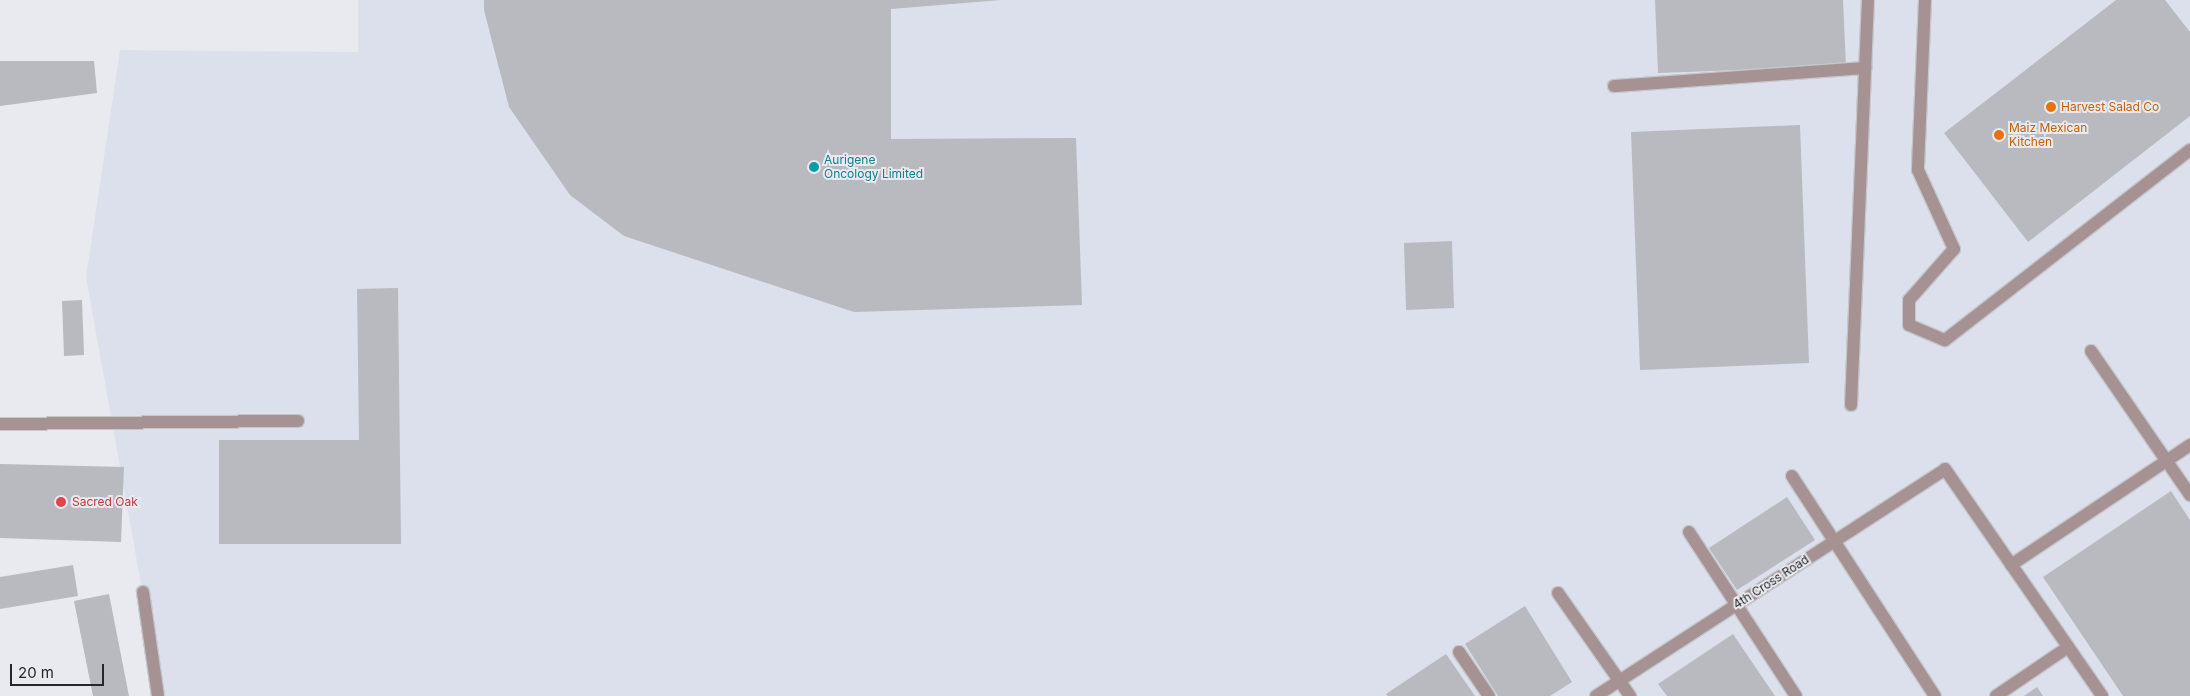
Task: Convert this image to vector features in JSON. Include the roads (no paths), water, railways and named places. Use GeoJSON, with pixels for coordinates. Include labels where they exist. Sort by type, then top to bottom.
{"type":"FeatureCollection","features":[{"type":"Feature","properties":{"kind":"street"},"geometry":{"type":"LineString","coordinates":[[1851,405],[1868,0]]}},
{"type":"Feature","properties":{"kind":"street"},"geometry":{"type":"LineString","coordinates":[[1925,0],[1918,170],[1954,249],[1910,300],[1910,325],[1945,340],[2190,150]]}},
{"type":"Feature","properties":{"kind":"street"},"geometry":{"type":"LineString","coordinates":[[1614,86],[1865,68]]}},
{"type":"Feature","properties":{"kind":"street"},"geometry":{"type":"LineString","coordinates":[[2091,351],[2190,495]]}},
{"type":"Feature","properties":{"kind":"street"},"geometry":{"type":"LineString","coordinates":[[0,424],[298,421]]}},
{"type":"Feature","properties":{"kind":"street"},"geometry":{"type":"LineString","coordinates":[[2102,696],[2011,565],[2190,446]]}},
{"type":"Feature","properties":{"kind":"street","name":"4th Cross Road"},"geometry":{"type":"LineString","coordinates":[[1596,696],[1945,469],[2011,565]]}},
{"type":"Feature","properties":{"kind":"street"},"geometry":{"type":"LineString","coordinates":[[1792,476],[1935,696]]}},
{"type":"Feature","properties":{"kind":"street"},"geometry":{"type":"LineString","coordinates":[[1689,532],[1796,696]]}},
{"type":"Feature","properties":{"kind":"street"},"geometry":{"type":"LineString","coordinates":[[144,592],[158,696]]}},
{"type":"Feature","properties":{"kind":"street"},"geometry":{"type":"LineString","coordinates":[[1558,593],[1630,696]]}},
{"type":"Feature","properties":{"kind":"street"},"geometry":{"type":"LineString","coordinates":[[1996,696],[2068,647]]}},
{"type":"Feature","properties":{"kind":"street"},"geometry":{"type":"LineString","coordinates":[[1460,652],[1489,696]]}},
{"type":"Feature","properties":{"kind":"place","name":"Harvest Salad Co"},"geometry":{"type":"Point","coordinates":[2051,107]}},
{"type":"Feature","properties":{"kind":"place","name":"Maiz Mexican Kitchen"},"geometry":{"type":"Point","coordinates":[1999,135]}},
{"type":"Feature","properties":{"kind":"place","name":"Aurigene Oncology Limited"},"geometry":{"type":"Point","coordinates":[814,167]}},
{"type":"Feature","properties":{"kind":"place","name":"Sacred Oak"},"geometry":{"type":"Point","coordinates":[61,502]}}]}
